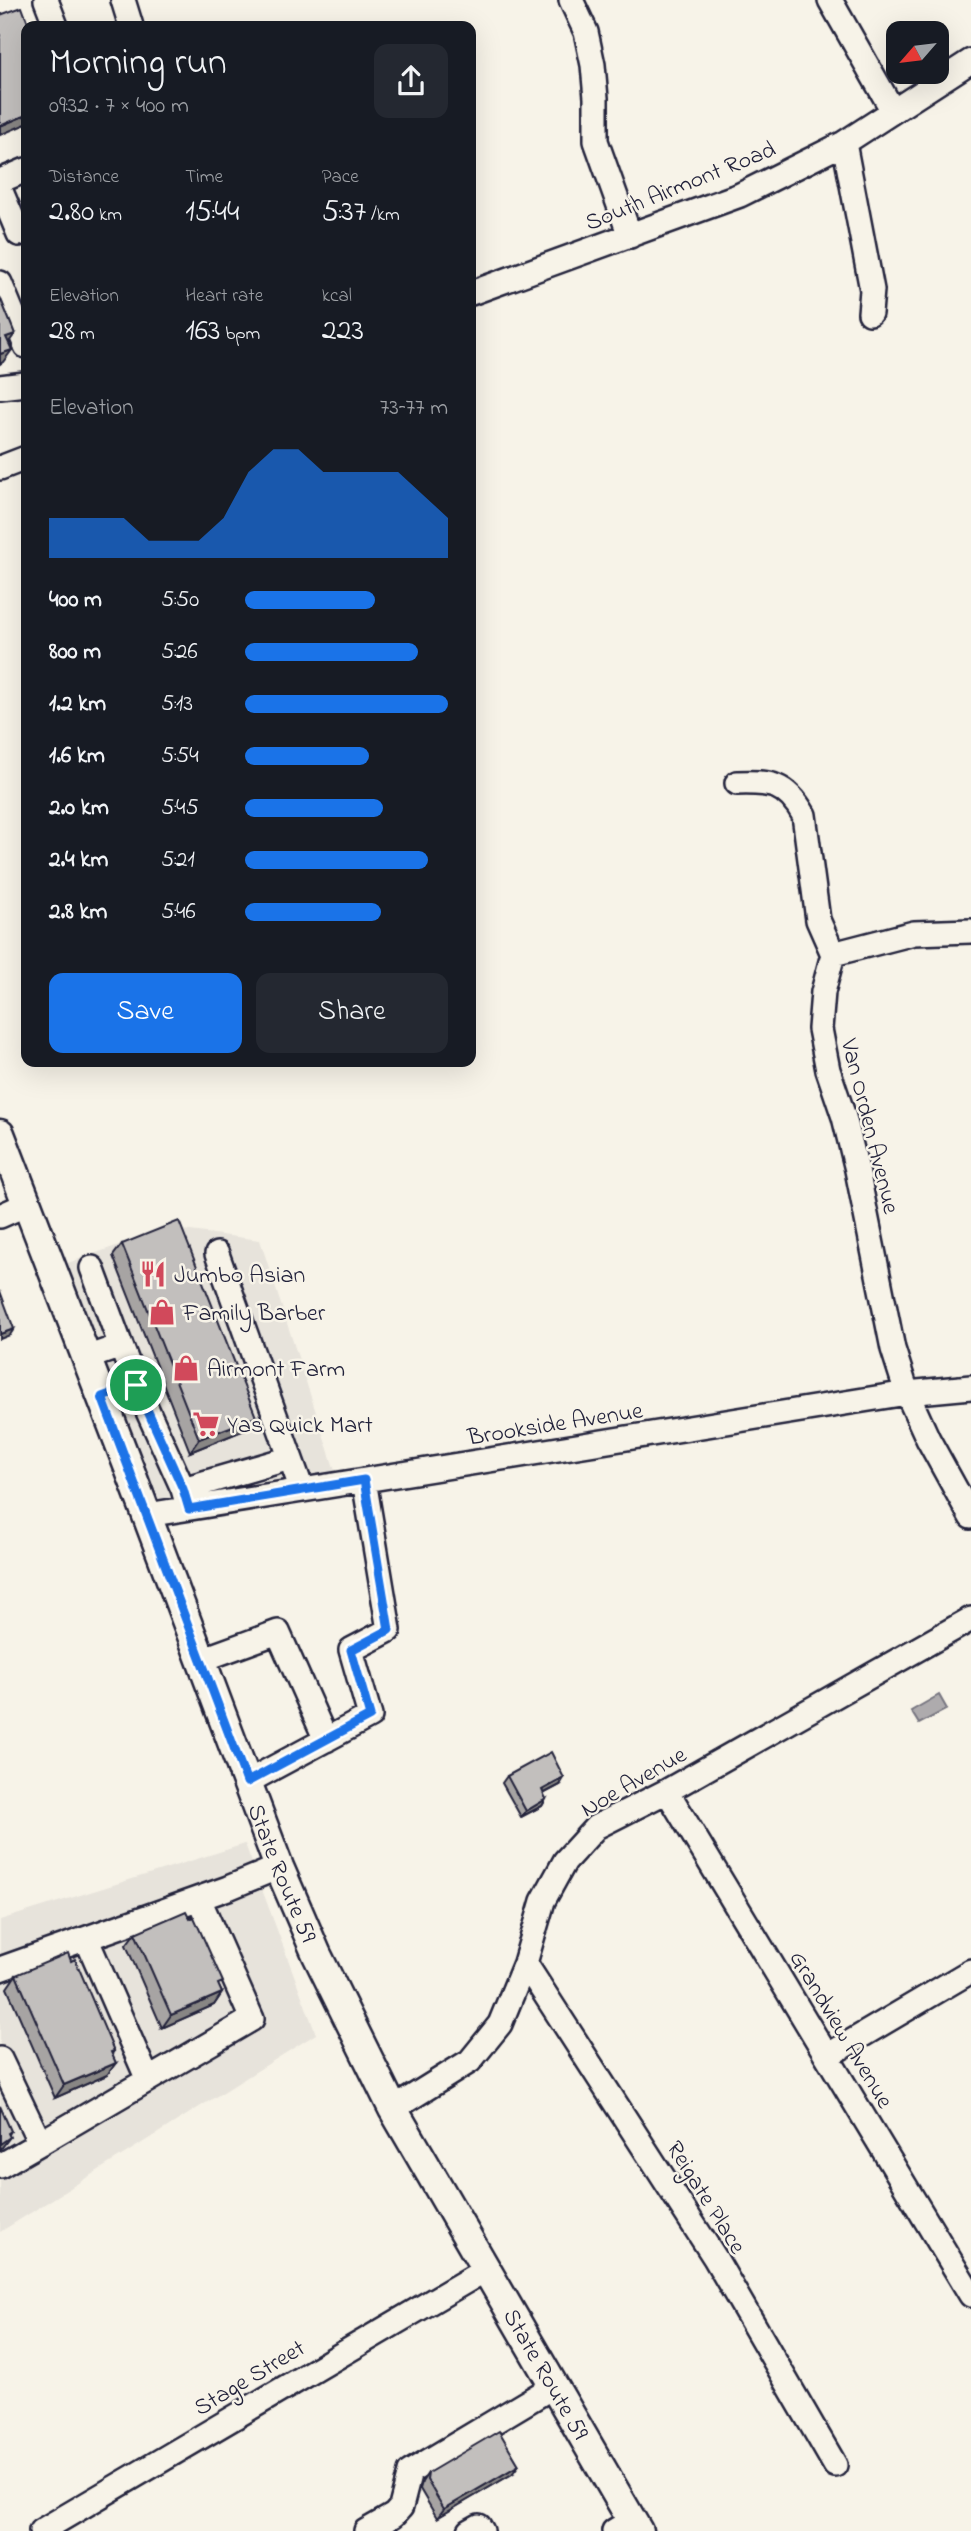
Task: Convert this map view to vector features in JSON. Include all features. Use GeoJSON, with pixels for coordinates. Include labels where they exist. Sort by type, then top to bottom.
{"type":"FeatureCollection","features":[{"type":"Feature","properties":{"kind":"main road","name":"State Route 59"},"geometry":{"type":"LineString","coordinates":[[0,1134],[279,1867],[346,2017],[393,2109],[554,2386],[628,2527]]}},
{"type":"Feature","properties":{"kind":"street"},"geometry":{"type":"LineString","coordinates":[[46,0],[54,21]]}},
{"type":"Feature","properties":{"kind":"street"},"geometry":{"type":"LineString","coordinates":[[123,0],[129,21]]}},
{"type":"Feature","properties":{"kind":"street"},"geometry":{"type":"LineString","coordinates":[[571,0],[586,32],[593,65],[596,141],[630,236]]}},
{"type":"Feature","properties":{"kind":"street"},"geometry":{"type":"LineString","coordinates":[[830,0],[893,111]]}},
{"type":"Feature","properties":{"kind":"street","name":"South Airmont Road"},"geometry":{"type":"LineString","coordinates":[[476,291],[740,195],[844,143],[971,61]]}},
{"type":"Feature","properties":{"kind":"street"},"geometry":{"type":"LineString","coordinates":[[844,143],[872,290],[870,313]]}},
{"type":"Feature","properties":{"kind":"street"},"geometry":{"type":"LineString","coordinates":[[0,181],[21,172]]}},
{"type":"Feature","properties":{"kind":"street"},"geometry":{"type":"LineString","coordinates":[[0,189],[19,234],[21,233]]}},
{"type":"Feature","properties":{"kind":"street"},"geometry":{"type":"LineString","coordinates":[[0,283],[21,334]]}},
{"type":"Feature","properties":{"kind":"street"},"geometry":{"type":"LineString","coordinates":[[0,387],[21,384]]}},
{"type":"Feature","properties":{"kind":"street"},"geometry":{"type":"LineString","coordinates":[[0,468],[21,460]]}},
{"type":"Feature","properties":{"kind":"street"},"geometry":{"type":"LineString","coordinates":[[737,783],[767,782],[779,786],[797,802],[804,815],[818,920],[833,954],[914,933],[971,931]]}},
{"type":"Feature","properties":{"kind":"street","name":"Van Orden Avenue"},"geometry":{"type":"LineString","coordinates":[[833,954],[823,992],[820,1029],[828,1070],[858,1170],[893,1349],[907,1393],[971,1517]]}},
{"type":"Feature","properties":{"kind":"street"},"geometry":{"type":"LineString","coordinates":[[0,1216],[27,1204]]}},
{"type":"Feature","properties":{"kind":"street"},"geometry":{"type":"LineString","coordinates":[[216,1254],[302,1490]]}},
{"type":"Feature","properties":{"kind":"street"},"geometry":{"type":"LineString","coordinates":[[92,1268],[136,1385],[186,1499],[290,1458]]}},
{"type":"Feature","properties":{"kind":"street"},"geometry":{"type":"LineString","coordinates":[[86,1357],[121,1346]]}},
{"type":"Feature","properties":{"kind":"street"},"geometry":{"type":"LineString","coordinates":[[102,1397],[136,1385]]}},
{"type":"Feature","properties":{"kind":"street","name":"Brookside Avenue"},"geometry":{"type":"LineString","coordinates":[[147,1516],[186,1499],[302,1490],[907,1393],[971,1387]]}},
{"type":"Feature","properties":{"kind":"street"},"geometry":{"type":"LineString","coordinates":[[247,1782],[370,1716],[351,1650],[389,1630],[364,1480]]}},
{"type":"Feature","properties":{"kind":"street","name":"Noe Avenue"},"geometry":{"type":"LineString","coordinates":[[393,2109],[470,2061],[500,2024],[524,1963],[543,1900],[565,1861],[596,1827],[667,1791],[971,1619]]}},
{"type":"Feature","properties":{"kind":"street"},"geometry":{"type":"LineString","coordinates":[[201,1660],[278,1632],[326,1740]]}},
{"type":"Feature","properties":{"kind":"street","name":"Grandview Avenue"},"geometry":{"type":"LineString","coordinates":[[667,1791],[971,2295]]}},
{"type":"Feature","properties":{"kind":"street"},"geometry":{"type":"LineString","coordinates":[[0,1969],[87,1940],[279,1867]]}},
{"type":"Feature","properties":{"kind":"street"},"geometry":{"type":"LineString","coordinates":[[0,2166],[252,2019],[199,1899]]}},
{"type":"Feature","properties":{"kind":"street"},"geometry":{"type":"LineString","coordinates":[[87,1940],[148,2080]]}},
{"type":"Feature","properties":{"kind":"street","name":"Reigate Place"},"geometry":{"type":"LineString","coordinates":[[524,1963],[715,2258],[835,2465]]}},
{"type":"Feature","properties":{"kind":"street"},"geometry":{"type":"LineString","coordinates":[[827,2056],[971,1971]]}},
{"type":"Feature","properties":{"kind":"street"},"geometry":{"type":"LineString","coordinates":[[0,2059],[40,2143]]}},
{"type":"Feature","properties":{"kind":"street","name":"Stage Street"},"geometry":{"type":"LineString","coordinates":[[41,2531],[485,2270]]}},
{"type":"Feature","properties":{"kind":"street"},"geometry":{"type":"LineString","coordinates":[[366,2531],[394,2515],[401,2507],[410,2472],[554,2386]]}},
{"type":"Feature","properties":{"kind":"street"},"geometry":{"type":"LineString","coordinates":[[470,2531],[479,2526],[482,2531]]}},
{"type":"Feature","properties":{"kind":"shaded area"},"geometry":{"type":"Polygon","coordinates":[[[167,1228],[260,1240],[337,1477],[156,1505],[65,1264],[167,1228]]]}},
{"type":"Feature","properties":{"kind":"shaded area"},"geometry":{"type":"Polygon","coordinates":[[[939,1695],[947,1709],[919,1724],[911,1711],[939,1695]]]}},
{"type":"Feature","properties":{"kind":"shaded area"},"geometry":{"type":"Polygon","coordinates":[[[245,1844],[316,2034],[0,2232],[0,1920],[245,1844]]]}},
{"type":"Feature","properties":{"kind":"building"},"geometry":{"type":"Polygon","coordinates":[[[22,7],[27,21],[21,21],[21,117],[0,126],[0,15],[22,7]]]}},
{"type":"Feature","properties":{"kind":"building"},"geometry":{"type":"Polygon","coordinates":[[[0,297],[15,334],[6,337],[12,350],[0,354],[0,297]]]}},
{"type":"Feature","properties":{"kind":"building"},"geometry":{"type":"Polygon","coordinates":[[[179,1221],[256,1417],[199,1439],[122,1244],[179,1221]]]}},
{"type":"Feature","properties":{"kind":"building"},"geometry":{"type":"Polygon","coordinates":[[[0,1291],[14,1329],[0,1334],[0,1291]]]}},
{"type":"Feature","properties":{"kind":"building"},"geometry":{"type":"Polygon","coordinates":[[[551,1752],[564,1778],[542,1790],[546,1799],[526,1811],[507,1776],[551,1752]]]}},
{"type":"Feature","properties":{"kind":"building"},"geometry":{"type":"Polygon","coordinates":[[[186,1911],[190,1919],[194,1917],[223,1982],[218,1984],[222,1993],[171,2015],[135,1933],[186,1911]]]}},
{"type":"Feature","properties":{"kind":"building"},"geometry":{"type":"Polygon","coordinates":[[[68,1953],[71,1961],[75,1959],[114,2051],[111,2052],[116,2063],[64,2085],[16,1975],[68,1953]]]}},
{"type":"Feature","properties":{"kind":"building"},"geometry":{"type":"Polygon","coordinates":[[[0,2106],[11,2131],[8,2133],[10,2137],[0,2144],[0,2106]]]}},
{"type":"Feature","properties":{"kind":"building"},"geometry":{"type":"Polygon","coordinates":[[[499,2431],[519,2465],[444,2509],[427,2480],[428,2473],[499,2431]]]}},
{"type":"Feature","properties":{"kind":"place","name":"Jumbo Asian"},"geometry":{"type":"Point","coordinates":[153,1274]}},
{"type":"Feature","properties":{"kind":"place","name":"Family Barber"},"geometry":{"type":"Point","coordinates":[162,1312]}},
{"type":"Feature","properties":{"kind":"place","name":"Airmont Farm"},"geometry":{"type":"Point","coordinates":[186,1368]}},
{"type":"Feature","properties":{"kind":"place","name":"Yas Quick Mart"},"geometry":{"type":"Point","coordinates":[206,1424]}},
{"type":"Feature","properties":{"kind":"route"},"geometry":{"type":"LineString","coordinates":[[136,1385],[183,1489],[189,1509],[364,1480],[389,1630],[351,1650],[370,1716],[247,1782],[102,1397],[136,1385]]}}]}
